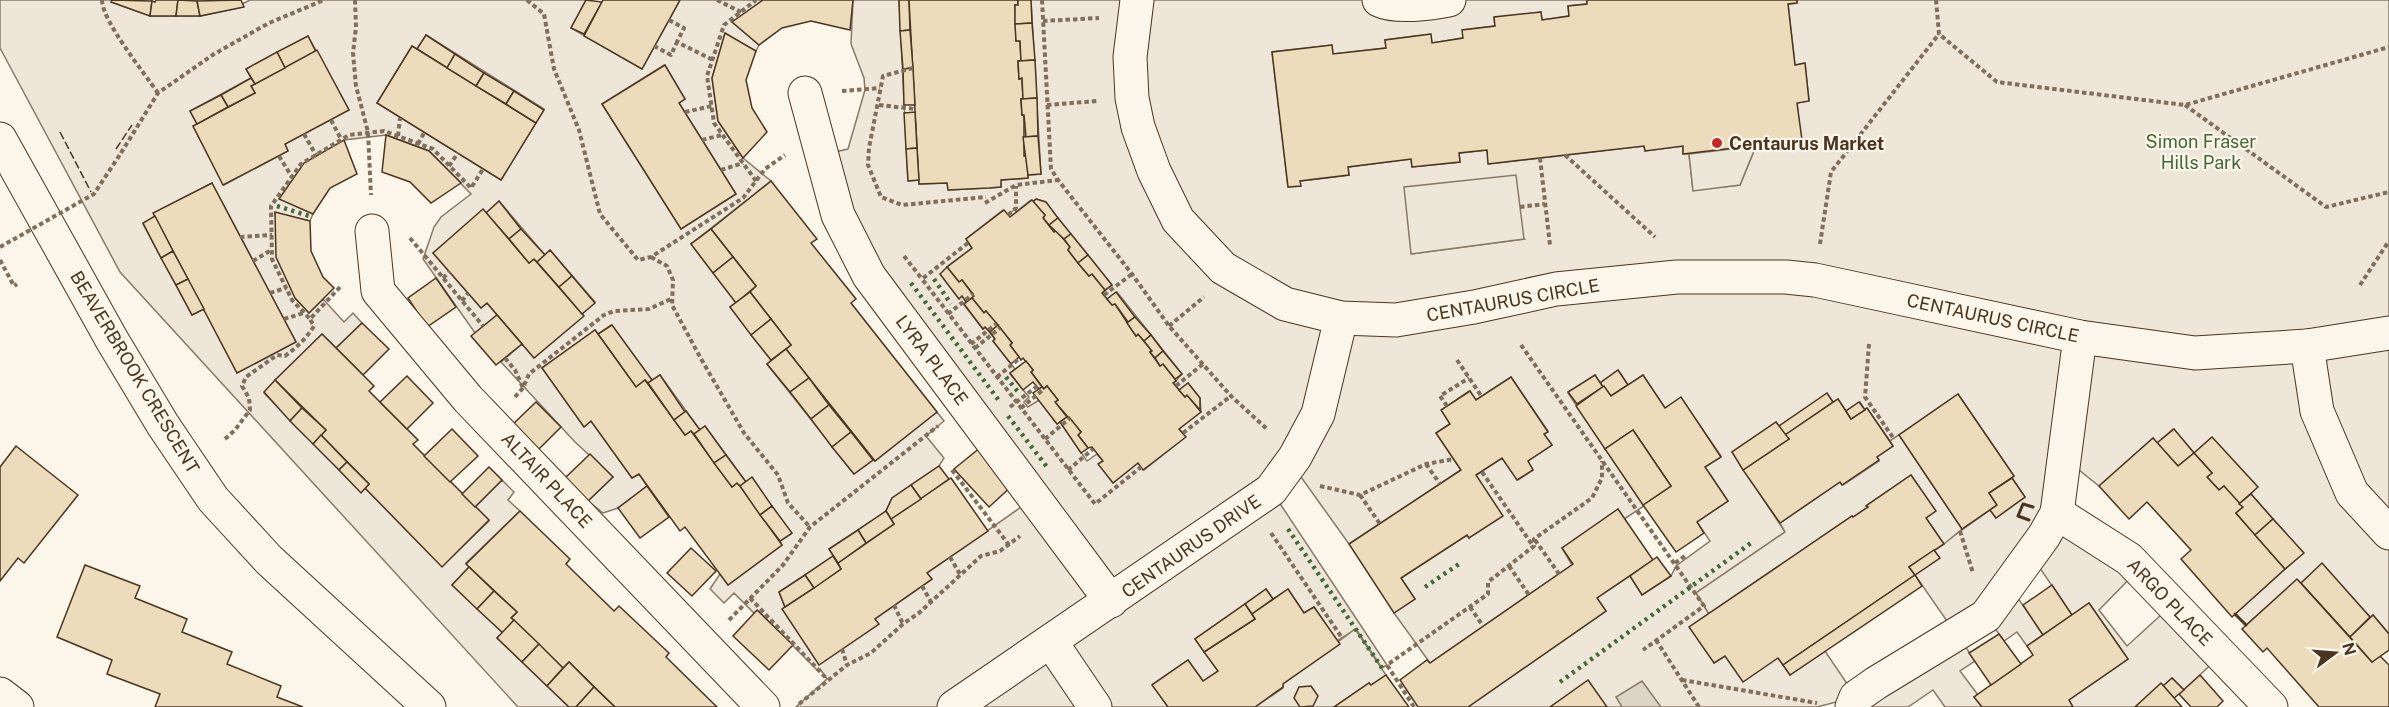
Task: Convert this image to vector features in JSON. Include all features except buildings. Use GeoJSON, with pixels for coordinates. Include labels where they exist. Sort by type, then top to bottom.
{"type":"FeatureCollection","features":[{"type":"Feature","properties":{"kind":"street"},"geometry":{"type":"LineString","coordinates":[[1379,0],[1387,4],[1436,3],[1449,0]]}},
{"type":"Feature","properties":{"kind":"street","name":"CENTAURUS CIRCLE"},"geometry":{"type":"LineString","coordinates":[[1136,8],[1130,57],[1132,98],[1138,127],[1154,171],[1178,220],[1222,268],[1285,304],[1341,318],[1396,320],[1474,307],[1556,289],[1677,277],[1786,277],[1815,280],[2080,337],[2195,352],[2307,346],[2389,333]]}},
{"type":"Feature","properties":{"kind":"street","name":"LYRA PLACE"},"geometry":{"type":"LineString","coordinates":[[805,93],[838,215],[869,276],[1111,601]]}},
{"type":"Feature","properties":{"kind":"street","name":"BEAVERBROOK CRESCENT"},"geometry":{"type":"LineString","coordinates":[[0,139],[123,359],[163,425],[213,499],[269,560],[429,707]]}},
{"type":"Feature","properties":{"kind":"street","name":"ALTAIR PLACE"},"geometry":{"type":"LineString","coordinates":[[372,231],[378,291],[468,399],[763,707]]}},
{"type":"Feature","properties":{"kind":"street","name":"CENTAURUS DRIVE"},"geometry":{"type":"LineString","coordinates":[[954,707],[1271,490],[1295,457],[1318,414],[1341,318]]}},
{"type":"Feature","properties":{"kind":"street"},"geometry":{"type":"LineString","coordinates":[[1839,706],[1986,616],[2044,536],[2057,513],[2080,337]]}},
{"type":"Feature","properties":{"kind":"street"},"geometry":{"type":"LineString","coordinates":[[2307,346],[2317,411],[2352,493],[2389,533]]}},
{"type":"Feature","properties":{"kind":"street","name":"ARGO PLACE"},"geometry":{"type":"LineString","coordinates":[[2057,513],[2129,558],[2271,707]]}},
{"type":"Feature","properties":{"kind":"street"},"geometry":{"type":"LineString","coordinates":[[1051,642],[1095,707]]}},
{"type":"Feature","properties":{"kind":"street"},"geometry":{"type":"LineString","coordinates":[[0,694],[17,707]]}},
{"type":"Feature","properties":{"kind":"path"},"geometry":{"type":"LineString","coordinates":[[102,0],[102,8],[114,28],[158,93]]}},
{"type":"Feature","properties":{"kind":"path"},"geometry":{"type":"LineString","coordinates":[[0,247],[94,194],[158,93],[214,54],[269,23],[324,0]]}},
{"type":"Feature","properties":{"kind":"path"},"geometry":{"type":"LineString","coordinates":[[355,0],[356,86],[369,136],[372,231],[402,228],[483,326]]}},
{"type":"Feature","properties":{"kind":"path"},"geometry":{"type":"LineString","coordinates":[[527,0],[544,14],[554,69],[579,130],[600,214],[638,260],[651,257],[743,198],[765,169],[816,132]]}},
{"type":"Feature","properties":{"kind":"path"},"geometry":{"type":"LineString","coordinates":[[717,0],[741,12]]}},
{"type":"Feature","properties":{"kind":"path"},"geometry":{"type":"LineString","coordinates":[[756,0],[724,25],[707,76],[714,123],[756,182]]}},
{"type":"Feature","properties":{"kind":"path"},"geometry":{"type":"LineString","coordinates":[[1042,0],[1051,168],[1169,326],[1231,396],[1295,457]]}},
{"type":"Feature","properties":{"kind":"path"},"geometry":{"type":"LineString","coordinates":[[1820,244],[1831,172],[1939,34],[1936,0]]}},
{"type":"Feature","properties":{"kind":"path"},"geometry":{"type":"LineString","coordinates":[[1043,21],[1136,8]]}},
{"type":"Feature","properties":{"kind":"path"},"geometry":{"type":"LineString","coordinates":[[654,46],[671,55],[684,28],[669,20]]}},
{"type":"Feature","properties":{"kind":"path"},"geometry":{"type":"LineString","coordinates":[[1939,34],[1997,82],[2185,105],[2389,47]]}},
{"type":"Feature","properties":{"kind":"path"},"geometry":{"type":"LineString","coordinates":[[677,42],[713,60]]}},
{"type":"Feature","properties":{"kind":"path"},"geometry":{"type":"LineString","coordinates":[[913,68],[884,76],[880,88],[868,165],[881,197],[902,205],[986,197]]}},
{"type":"Feature","properties":{"kind":"path"},"geometry":{"type":"LineString","coordinates":[[1047,105],[1132,98]]}},
{"type":"Feature","properties":{"kind":"path"},"geometry":{"type":"LineString","coordinates":[[879,105],[915,109]]}},
{"type":"Feature","properties":{"kind":"path"},"geometry":{"type":"LineString","coordinates":[[2185,105],[2326,207],[2389,192]]}},
{"type":"Feature","properties":{"kind":"path"},"geometry":{"type":"LineString","coordinates":[[685,112],[712,106]]}},
{"type":"Feature","properties":{"kind":"path"},"geometry":{"type":"LineString","coordinates":[[398,136],[400,118]]}},
{"type":"Feature","properties":{"kind":"path"},"geometry":{"type":"LineString","coordinates":[[331,120],[342,139]]}},
{"type":"Feature","properties":{"kind":"path"},"geometry":{"type":"LineString","coordinates":[[418,144],[424,133]]}},
{"type":"Feature","properties":{"kind":"path"},"geometry":{"type":"LineString","coordinates":[[304,134],[316,155]]}},
{"type":"Feature","properties":{"kind":"path"},"geometry":{"type":"LineString","coordinates":[[702,140],[722,135]]}},
{"type":"Feature","properties":{"kind":"path"},"geometry":{"type":"LineString","coordinates":[[449,166],[458,153]]}},
{"type":"Feature","properties":{"kind":"path"},"geometry":{"type":"LineString","coordinates":[[1565,155],[1655,237]]}},
{"type":"Feature","properties":{"kind":"path"},"geometry":{"type":"LineString","coordinates":[[279,156],[292,177]]}},
{"type":"Feature","properties":{"kind":"path"},"geometry":{"type":"LineString","coordinates":[[1540,158],[1550,245]]}},
{"type":"Feature","properties":{"kind":"path"},"geometry":{"type":"LineString","coordinates":[[722,170],[742,163]]}},
{"type":"Feature","properties":{"kind":"path"},"geometry":{"type":"LineString","coordinates":[[986,203],[1016,185],[1058,180]]}},
{"type":"Feature","properties":{"kind":"path"},"geometry":{"type":"LineString","coordinates":[[1008,215],[1016,208],[1016,185]]}},
{"type":"Feature","properties":{"kind":"path"},"geometry":{"type":"LineString","coordinates":[[1520,207],[1545,204]]}},
{"type":"Feature","properties":{"kind":"path"},"geometry":{"type":"LineString","coordinates":[[240,237],[272,235]]}},
{"type":"Feature","properties":{"kind":"path"},"geometry":{"type":"LineString","coordinates":[[2360,285],[2389,241]]}},
{"type":"Feature","properties":{"kind":"path"},"geometry":{"type":"LineString","coordinates":[[922,279],[968,243]]}},
{"type":"Feature","properties":{"kind":"path"},"geometry":{"type":"LineString","coordinates":[[253,261],[272,249]]}},
{"type":"Feature","properties":{"kind":"path"},"geometry":{"type":"LineString","coordinates":[[904,256],[1095,504],[1141,467]]}},
{"type":"Feature","properties":{"kind":"path"},"geometry":{"type":"LineString","coordinates":[[651,257],[667,266],[672,280],[672,305],[700,357],[744,433],[778,476],[788,503],[810,527]]}},
{"type":"Feature","properties":{"kind":"path"},"geometry":{"type":"LineString","coordinates":[[0,260],[14,286],[17,284]]}},
{"type":"Feature","properties":{"kind":"path"},"geometry":{"type":"LineString","coordinates":[[443,278],[450,271]]}},
{"type":"Feature","properties":{"kind":"path"},"geometry":{"type":"LineString","coordinates":[[1104,295],[1132,274]]}},
{"type":"Feature","properties":{"kind":"path"},"geometry":{"type":"LineString","coordinates":[[270,293],[286,288]]}},
{"type":"Feature","properties":{"kind":"path"},"geometry":{"type":"LineString","coordinates":[[462,300],[468,294]]}},
{"type":"Feature","properties":{"kind":"path"},"geometry":{"type":"LineString","coordinates":[[948,314],[973,294]]}},
{"type":"Feature","properties":{"kind":"path"},"geometry":{"type":"LineString","coordinates":[[492,422],[523,388],[530,374],[604,315],[614,311],[649,309],[671,299]]}},
{"type":"Feature","properties":{"kind":"path"},"geometry":{"type":"LineString","coordinates":[[284,319],[304,313]]}},
{"type":"Feature","properties":{"kind":"path"},"geometry":{"type":"LineString","coordinates":[[225,439],[250,410],[249,398],[242,386],[246,377],[277,355],[285,356],[306,339],[314,326],[310,319]]}},
{"type":"Feature","properties":{"kind":"path"},"geometry":{"type":"LineString","coordinates":[[971,344],[996,324]]}},
{"type":"Feature","properties":{"kind":"path"},"geometry":{"type":"LineString","coordinates":[[975,348],[1000,328]]}},
{"type":"Feature","properties":{"kind":"path"},"geometry":{"type":"LineString","coordinates":[[1869,344],[1865,397],[1894,438]]}},
{"type":"Feature","properties":{"kind":"path"},"geometry":{"type":"LineString","coordinates":[[1521,345],[1704,606],[1643,650]]}},
{"type":"Feature","properties":{"kind":"path"},"geometry":{"type":"LineString","coordinates":[[505,358],[515,370],[523,388]]}},
{"type":"Feature","properties":{"kind":"path"},"geometry":{"type":"LineString","coordinates":[[997,377],[1020,358]]}},
{"type":"Feature","properties":{"kind":"path"},"geometry":{"type":"LineString","coordinates":[[1457,360],[1482,397]]}},
{"type":"Feature","properties":{"kind":"path"},"geometry":{"type":"LineString","coordinates":[[1176,386],[1203,364]]}},
{"type":"Feature","properties":{"kind":"path"},"geometry":{"type":"LineString","coordinates":[[1447,406],[1440,396],[1469,378]]}},
{"type":"Feature","properties":{"kind":"path"},"geometry":{"type":"LineString","coordinates":[[1021,408],[1044,389]]}},
{"type":"Feature","properties":{"kind":"path"},"geometry":{"type":"LineString","coordinates":[[1183,433],[1231,396]]}},
{"type":"Feature","properties":{"kind":"path"},"geometry":{"type":"LineString","coordinates":[[703,646],[783,565],[810,527],[965,405]]}},
{"type":"Feature","properties":{"kind":"path"},"geometry":{"type":"LineString","coordinates":[[1045,439],[1070,418]]}},
{"type":"Feature","properties":{"kind":"path"},"geometry":{"type":"LineString","coordinates":[[1068,470],[1093,449]]}},
{"type":"Feature","properties":{"kind":"path"},"geometry":{"type":"LineString","coordinates":[[1320,486],[1360,495],[1426,464],[1454,459]]}},
{"type":"Feature","properties":{"kind":"path"},"geometry":{"type":"LineString","coordinates":[[1534,539],[1592,498],[1602,478],[1602,460]]}},
{"type":"Feature","properties":{"kind":"path"},"geometry":{"type":"LineString","coordinates":[[1426,464],[1440,484]]}},
{"type":"Feature","properties":{"kind":"path"},"geometry":{"type":"LineString","coordinates":[[952,470],[1009,545]]}},
{"type":"Feature","properties":{"kind":"path"},"geometry":{"type":"LineString","coordinates":[[1482,472],[1534,546]]}},
{"type":"Feature","properties":{"kind":"path"},"geometry":{"type":"LineString","coordinates":[[1360,495],[1380,524]]}},
{"type":"Feature","properties":{"kind":"path"},"geometry":{"type":"LineString","coordinates":[[796,707],[827,679],[847,665],[871,653],[981,556],[1000,551],[1046,515]]}},
{"type":"Feature","properties":{"kind":"path"},"geometry":{"type":"LineString","coordinates":[[1271,532],[1342,638]]}},
{"type":"Feature","properties":{"kind":"path"},"geometry":{"type":"LineString","coordinates":[[1534,539],[1534,546]]}},
{"type":"Feature","properties":{"kind":"path"},"geometry":{"type":"LineString","coordinates":[[1534,539],[1559,574]]}},
{"type":"Feature","properties":{"kind":"path"},"geometry":{"type":"LineString","coordinates":[[1414,707],[1387,665],[1488,594],[1488,582],[1534,546]]}},
{"type":"Feature","properties":{"kind":"path"},"geometry":{"type":"LineString","coordinates":[[1675,563],[1685,556]]}},
{"type":"Feature","properties":{"kind":"path"},"geometry":{"type":"LineString","coordinates":[[950,557],[961,576]]}},
{"type":"Feature","properties":{"kind":"path"},"geometry":{"type":"LineString","coordinates":[[1509,566],[1529,595]]}},
{"type":"Feature","properties":{"kind":"path"},"geometry":{"type":"LineString","coordinates":[[922,586],[931,602]]}},
{"type":"Feature","properties":{"kind":"path"},"geometry":{"type":"LineString","coordinates":[[750,598],[827,679]]}},
{"type":"Feature","properties":{"kind":"path"},"geometry":{"type":"LineString","coordinates":[[894,605],[903,624]]}},
{"type":"Feature","properties":{"kind":"path"},"geometry":{"type":"LineString","coordinates":[[1470,607],[1483,626]]}},
{"type":"Feature","properties":{"kind":"path"},"geometry":{"type":"LineString","coordinates":[[1656,640],[1699,707]]}},
{"type":"Feature","properties":{"kind":"path"},"geometry":{"type":"LineString","coordinates":[[842,649],[847,665]]}},
{"type":"Feature","properties":{"kind":"path"},"geometry":{"type":"LineString","coordinates":[[1682,680],[1839,706]]}},
{"type":"Feature","properties":{"kind":"green space","name":"Simon Fraser Hills Park"},"geometry":{"type":"Polygon","coordinates":[[[0,0],[112,0],[112,2],[150,16],[200,16],[243,7],[242,4],[250,0],[586,0],[571,28],[642,69],[680,0],[763,0],[733,22],[759,45],[756,51],[725,34],[712,78],[718,121],[743,158],[771,181],[691,244],[736,303],[730,307],[771,360],[767,364],[854,474],[873,460],[875,461],[937,412],[944,421],[926,436],[944,458],[939,466],[892,498],[886,511],[829,549],[833,556],[779,592],[785,607],[783,609],[878,624],[875,619],[932,579],[927,573],[1034,498],[869,276],[821,155],[848,149],[865,90],[864,78],[851,44],[853,0],[899,0],[908,181],[919,180],[919,184],[947,183],[949,190],[1001,187],[1001,180],[1028,178],[1028,175],[1041,174],[1031,0],[1587,0],[1587,4],[1568,6],[1569,16],[1542,20],[1541,12],[1494,18],[1495,26],[1463,30],[1463,38],[1432,43],[1430,34],[1385,40],[1386,48],[1333,54],[1332,45],[1272,52],[1288,187],[1300,186],[1300,181],[1349,175],[1348,167],[1411,159],[1412,167],[1460,162],[1459,153],[1487,150],[1489,164],[1644,146],[1645,151],[1683,146],[1683,154],[1689,154],[1693,190],[1740,185],[1756,146],[1801,140],[1797,103],[1809,101],[1805,64],[1795,65],[1788,4],[1797,3],[1797,0],[2389,0],[2389,634],[2373,615],[2370,617],[2322,564],[2301,583],[2297,580],[2246,625],[2235,614],[2303,553],[2251,494],[2257,487],[2211,438],[2194,453],[2173,429],[2157,443],[2153,438],[2099,486],[2064,458],[2057,513],[2139,569],[2099,610],[2127,646],[2173,604],[2221,655],[2184,690],[2172,678],[2163,686],[2161,684],[2135,707],[2073,707],[2069,700],[2128,659],[2089,603],[2072,615],[2031,555],[2009,585],[2043,635],[2027,646],[2017,632],[2004,641],[1986,616],[1957,634],[1975,661],[1960,671],[1978,695],[1974,697],[1982,707],[1945,707],[1933,690],[1908,707],[1852,707],[1855,697],[1817,707],[1468,707],[1606,611],[1597,598],[1630,576],[1642,595],[1671,576],[1676,566],[1710,541],[1697,522],[1728,501],[1705,467],[1721,456],[1681,398],[1665,408],[1643,375],[1628,385],[1618,370],[1600,383],[1595,375],[1568,393],[1644,506],[1624,519],[1562,548],[1572,565],[1430,663],[1394,613],[1415,599],[1401,578],[1467,535],[1469,538],[1476,475],[1502,458],[1518,480],[1533,470],[1528,461],[1552,445],[1544,434],[1548,431],[1511,377],[1476,400],[1469,391],[1442,410],[1450,424],[1436,433],[1461,470],[1349,544],[1291,463],[1271,490],[1387,665],[1382,668],[1356,629],[1337,641],[1314,607],[1304,613],[1288,589],[1273,599],[1266,589],[1195,639],[1218,671],[1203,681],[1188,660],[1153,684],[1168,707],[796,707],[827,679],[820,669],[817,670],[758,611],[754,613],[734,593],[724,603],[710,589],[720,574],[728,585],[782,545],[780,541],[791,534],[752,478],[746,482],[705,426],[700,430],[660,375],[652,380],[611,325],[598,334],[595,330],[542,368],[584,427],[591,421],[632,478],[639,474],[647,486],[618,508],[603,513],[588,501],[613,477],[575,442],[501,362],[522,344],[534,358],[583,316],[582,314],[595,302],[550,250],[545,255],[499,201],[486,213],[483,210],[433,253],[481,308],[487,303],[497,315],[475,333],[423,259],[434,227],[441,217],[471,194],[429,151],[386,135],[344,140],[310,221],[275,213],[295,298],[309,313],[323,299],[344,322],[353,313],[362,323],[336,348],[322,334],[264,393],[361,492],[365,488],[442,566],[489,521],[475,507],[502,480],[514,492],[508,500],[520,511],[466,563],[469,567],[452,585],[503,633],[497,638],[569,707],[518,707],[120,272],[0,48],[0,0]],[[426,35],[417,49],[412,46],[377,103],[501,180],[544,109],[426,35]],[[308,36],[246,69],[251,78],[190,111],[197,124],[193,126],[224,185],[288,151],[285,144],[349,110],[308,36]],[[664,65],[602,104],[681,229],[736,194],[679,103],[685,99],[664,65]],[[212,183],[154,213],[155,216],[143,224],[192,315],[204,309],[237,373],[296,342],[212,183]],[[1405,187],[1412,254],[1524,239],[1405,187]],[[1031,200],[1016,212],[1015,209],[1008,215],[1003,210],[966,239],[972,248],[947,267],[966,302],[964,305],[983,329],[985,327],[995,339],[993,341],[1015,369],[1010,374],[1029,397],[1024,402],[1028,407],[1039,400],[1057,424],[1060,422],[1087,461],[1097,454],[1103,461],[1099,464],[1113,483],[1138,463],[1144,470],[1185,437],[1179,429],[1201,412],[1200,398],[1188,383],[1179,390],[1174,383],[1182,374],[1117,292],[1107,299],[1102,293],[1112,285],[1045,202],[1031,200]],[[1827,394],[1779,426],[1776,422],[1732,452],[1785,532],[1696,593],[1709,614],[1714,663],[1725,656],[1778,658],[1790,675],[1825,651],[1856,697],[1956,634],[1915,575],[1939,558],[1934,550],[1990,510],[1996,518],[2025,497],[2012,478],[2014,476],[1958,394],[1890,441],[1867,408],[1865,410],[1860,402],[1846,411],[1838,399],[1833,402],[1827,394]]]}},
{"type":"Feature","properties":{"kind":"shaded area"},"geometry":{"type":"Polygon","coordinates":[[[1756,146],[1740,185],[1693,191],[1689,154],[1756,146]]]}},
{"type":"Feature","properties":{"kind":"shaded area"},"geometry":{"type":"Polygon","coordinates":[[[1516,175],[1524,239],[1411,254],[1404,187],[1516,175]]]}},
{"type":"Feature","properties":{"kind":"shaded area"},"geometry":{"type":"Polygon","coordinates":[[[1899,435],[1962,529],[1944,544],[1926,518],[1935,511],[1911,475],[1867,505],[1868,507],[1709,614],[1696,593],[1785,532],[1780,523],[1840,482],[1843,485],[1879,461],[1877,457],[1893,446],[1890,441],[1899,435]]]}},
{"type":"Feature","properties":{"kind":"shaded area"},"geometry":{"type":"Polygon","coordinates":[[[1355,629],[1386,675],[1371,685],[1369,683],[1334,707],[1255,707],[1283,688],[1283,684],[1355,629]]]}},
{"type":"Feature","properties":{"kind":"shaded area"},"geometry":{"type":"Polygon","coordinates":[[[1642,681],[1661,707],[1622,707],[1616,697],[1642,681]]]}},
{"type":"Feature","properties":{"kind":"hedge"},"geometry":{"type":"LineString","coordinates":[[277,206],[309,216]]}},
{"type":"Feature","properties":{"kind":"hedge"},"geometry":{"type":"LineString","coordinates":[[934,279],[951,304]]}},
{"type":"Feature","properties":{"kind":"hedge"},"geometry":{"type":"LineString","coordinates":[[911,283],[1000,402]]}},
{"type":"Feature","properties":{"kind":"hedge"},"geometry":{"type":"LineString","coordinates":[[1006,377],[1019,393]]}},
{"type":"Feature","properties":{"kind":"hedge"},"geometry":{"type":"LineString","coordinates":[[1008,416],[1047,467]]}},
{"type":"Feature","properties":{"kind":"hedge"},"geometry":{"type":"LineString","coordinates":[[1288,529],[1382,668]]}},
{"type":"Feature","properties":{"kind":"hedge"},"geometry":{"type":"LineString","coordinates":[[1560,682],[1751,543]]}},
{"type":"Feature","properties":{"kind":"hedge"},"geometry":{"type":"LineString","coordinates":[[1425,587],[1462,562]]}},
{"type":"Feature","properties":{"kind":"fence"},"geometry":{"type":"LineString","coordinates":[[116,149],[132,125]]}},
{"type":"Feature","properties":{"kind":"fence"},"geometry":{"type":"LineString","coordinates":[[60,132],[91,192]]}},
{"type":"Feature","properties":{"kind":"fence"},"geometry":{"type":"LineString","coordinates":[[2235,614],[2246,625]]}},
{"type":"Feature","properties":{"kind":"wall"},"geometry":{"type":"LineString","coordinates":[[2029,520],[2018,516],[2023,504],[2033,507]]}},
{"type":"Feature","properties":{"kind":"wall"},"geometry":{"type":"LineString","coordinates":[[2235,614],[2246,625]]}},
{"type":"Feature","properties":{"kind":"place","name":"Centaurus Market"},"geometry":{"type":"Point","coordinates":[1717,143]}}]}
